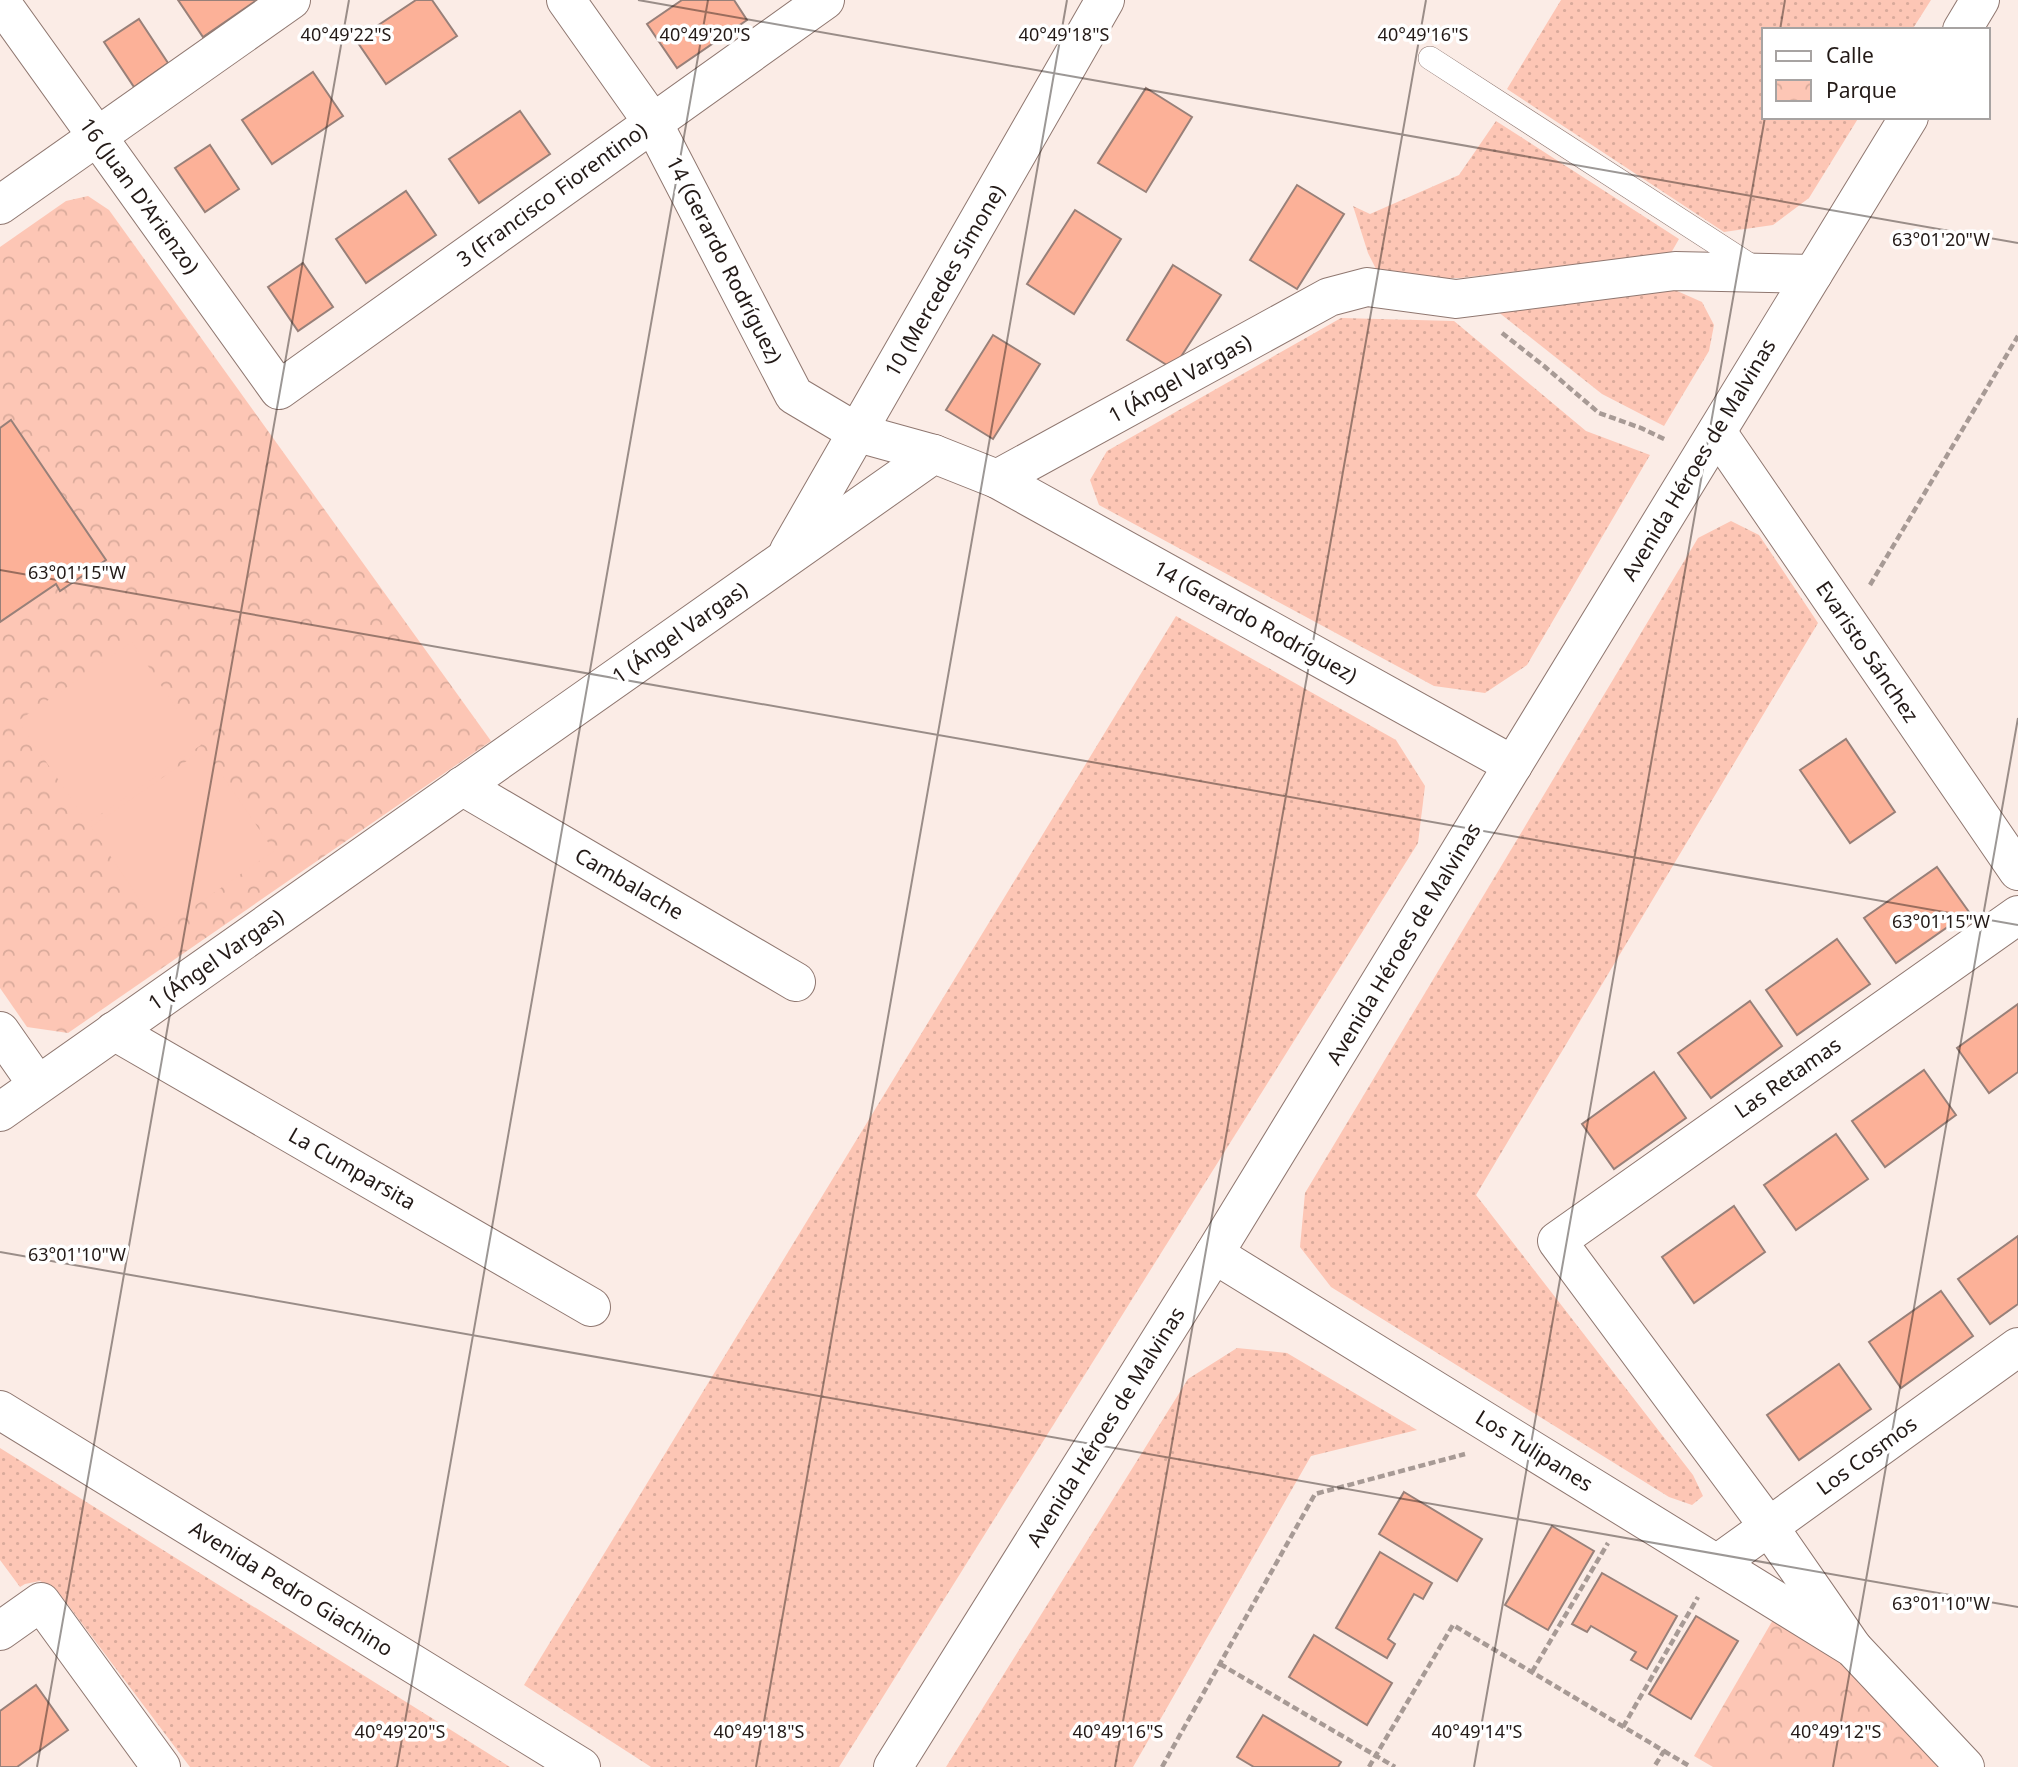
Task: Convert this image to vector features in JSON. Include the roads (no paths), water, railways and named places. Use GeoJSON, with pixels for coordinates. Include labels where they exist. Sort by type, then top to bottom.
{"type":"FeatureCollection","features":[{"type":"Feature","properties":{"kind":"street"},"geometry":{"type":"LineString","coordinates":[[0,205],[291,0]]}},
{"type":"Feature","properties":{"kind":"street","name":"14 (Gerardo Rodríguez)"},"geometry":{"type":"LineString","coordinates":[[566,0],[653,122],[794,395],[858,433],[934,454]]}},
{"type":"Feature","properties":{"kind":"street","name":"3 (Francisco Fiorentino)"},"geometry":{"type":"LineString","coordinates":[[279,390],[825,0]]}},
{"type":"Feature","properties":{"kind":"street","name":"10 (Mercedes Simone)"},"geometry":{"type":"LineString","coordinates":[[783,561],[1105,0]]}},
{"type":"Feature","properties":{"kind":"street","name":"16 (Juan D'Arienzo)"},"geometry":{"type":"LineString","coordinates":[[0,1],[279,390]]}},
{"type":"Feature","properties":{"kind":"street","name":"Avenida Héroes de Malvinas"},"geometry":{"type":"LineString","coordinates":[[893,1767],[1214,1254],[1908,119]]}},
{"type":"Feature","properties":{"kind":"street","name":"1 (Ángel Vargas)"},"geometry":{"type":"LineString","coordinates":[[997,479],[1329,297],[1367,287],[1457,299],[1675,271],[1813,274]]}},
{"type":"Feature","properties":{"kind":"street","name":"Evaristo Sánchez"},"geometry":{"type":"LineString","coordinates":[[1709,444],[1848,624],[2018,871]]}},
{"type":"Feature","properties":{"kind":"street"},"geometry":{"type":"LineString","coordinates":[[934,454],[997,479]]}},
{"type":"Feature","properties":{"kind":"street","name":"1 (Ángel Vargas)"},"geometry":{"type":"LineString","coordinates":[[0,1112],[934,454]]}},
{"type":"Feature","properties":{"kind":"street","name":"14 (Gerardo Rodríguez)"},"geometry":{"type":"LineString","coordinates":[[997,479],[1513,765]]}},
{"type":"Feature","properties":{"kind":"street","name":"Cambalache"},"geometry":{"type":"LineString","coordinates":[[462,786],[796,982]]}},
{"type":"Feature","properties":{"kind":"street","name":"Las Retamas"},"geometry":{"type":"LineString","coordinates":[[1557,1241],[2018,915]]}},
{"type":"Feature","properties":{"kind":"street"},"geometry":{"type":"LineString","coordinates":[[0,1031],[37,1084]]}},
{"type":"Feature","properties":{"kind":"street","name":"La Cumparsita"},"geometry":{"type":"LineString","coordinates":[[114,1031],[591,1307]]}},
{"type":"Feature","properties":{"kind":"street","name":"Los Tulipanes"},"geometry":{"type":"LineString","coordinates":[[1557,1241],[1769,1527],[1853,1648],[1965,1767]]}},
{"type":"Feature","properties":{"kind":"street","name":"Los Tulipanes"},"geometry":{"type":"LineString","coordinates":[[1214,1254],[1853,1648]]}},
{"type":"Feature","properties":{"kind":"street","name":"Los Cosmos"},"geometry":{"type":"LineString","coordinates":[[1717,1564],[2018,1347]]}},
{"type":"Feature","properties":{"kind":"street","name":"Avenida Pedro Giachino"},"geometry":{"type":"LineString","coordinates":[[0,1410],[582,1767]]}},
{"type":"Feature","properties":{"kind":"street"},"geometry":{"type":"LineString","coordinates":[[0,1631],[41,1602],[161,1767]]}},
{"type":"Feature","properties":{"kind":"lane"},"geometry":{"type":"LineString","coordinates":[[1430,58],[1762,273]]}}]}
